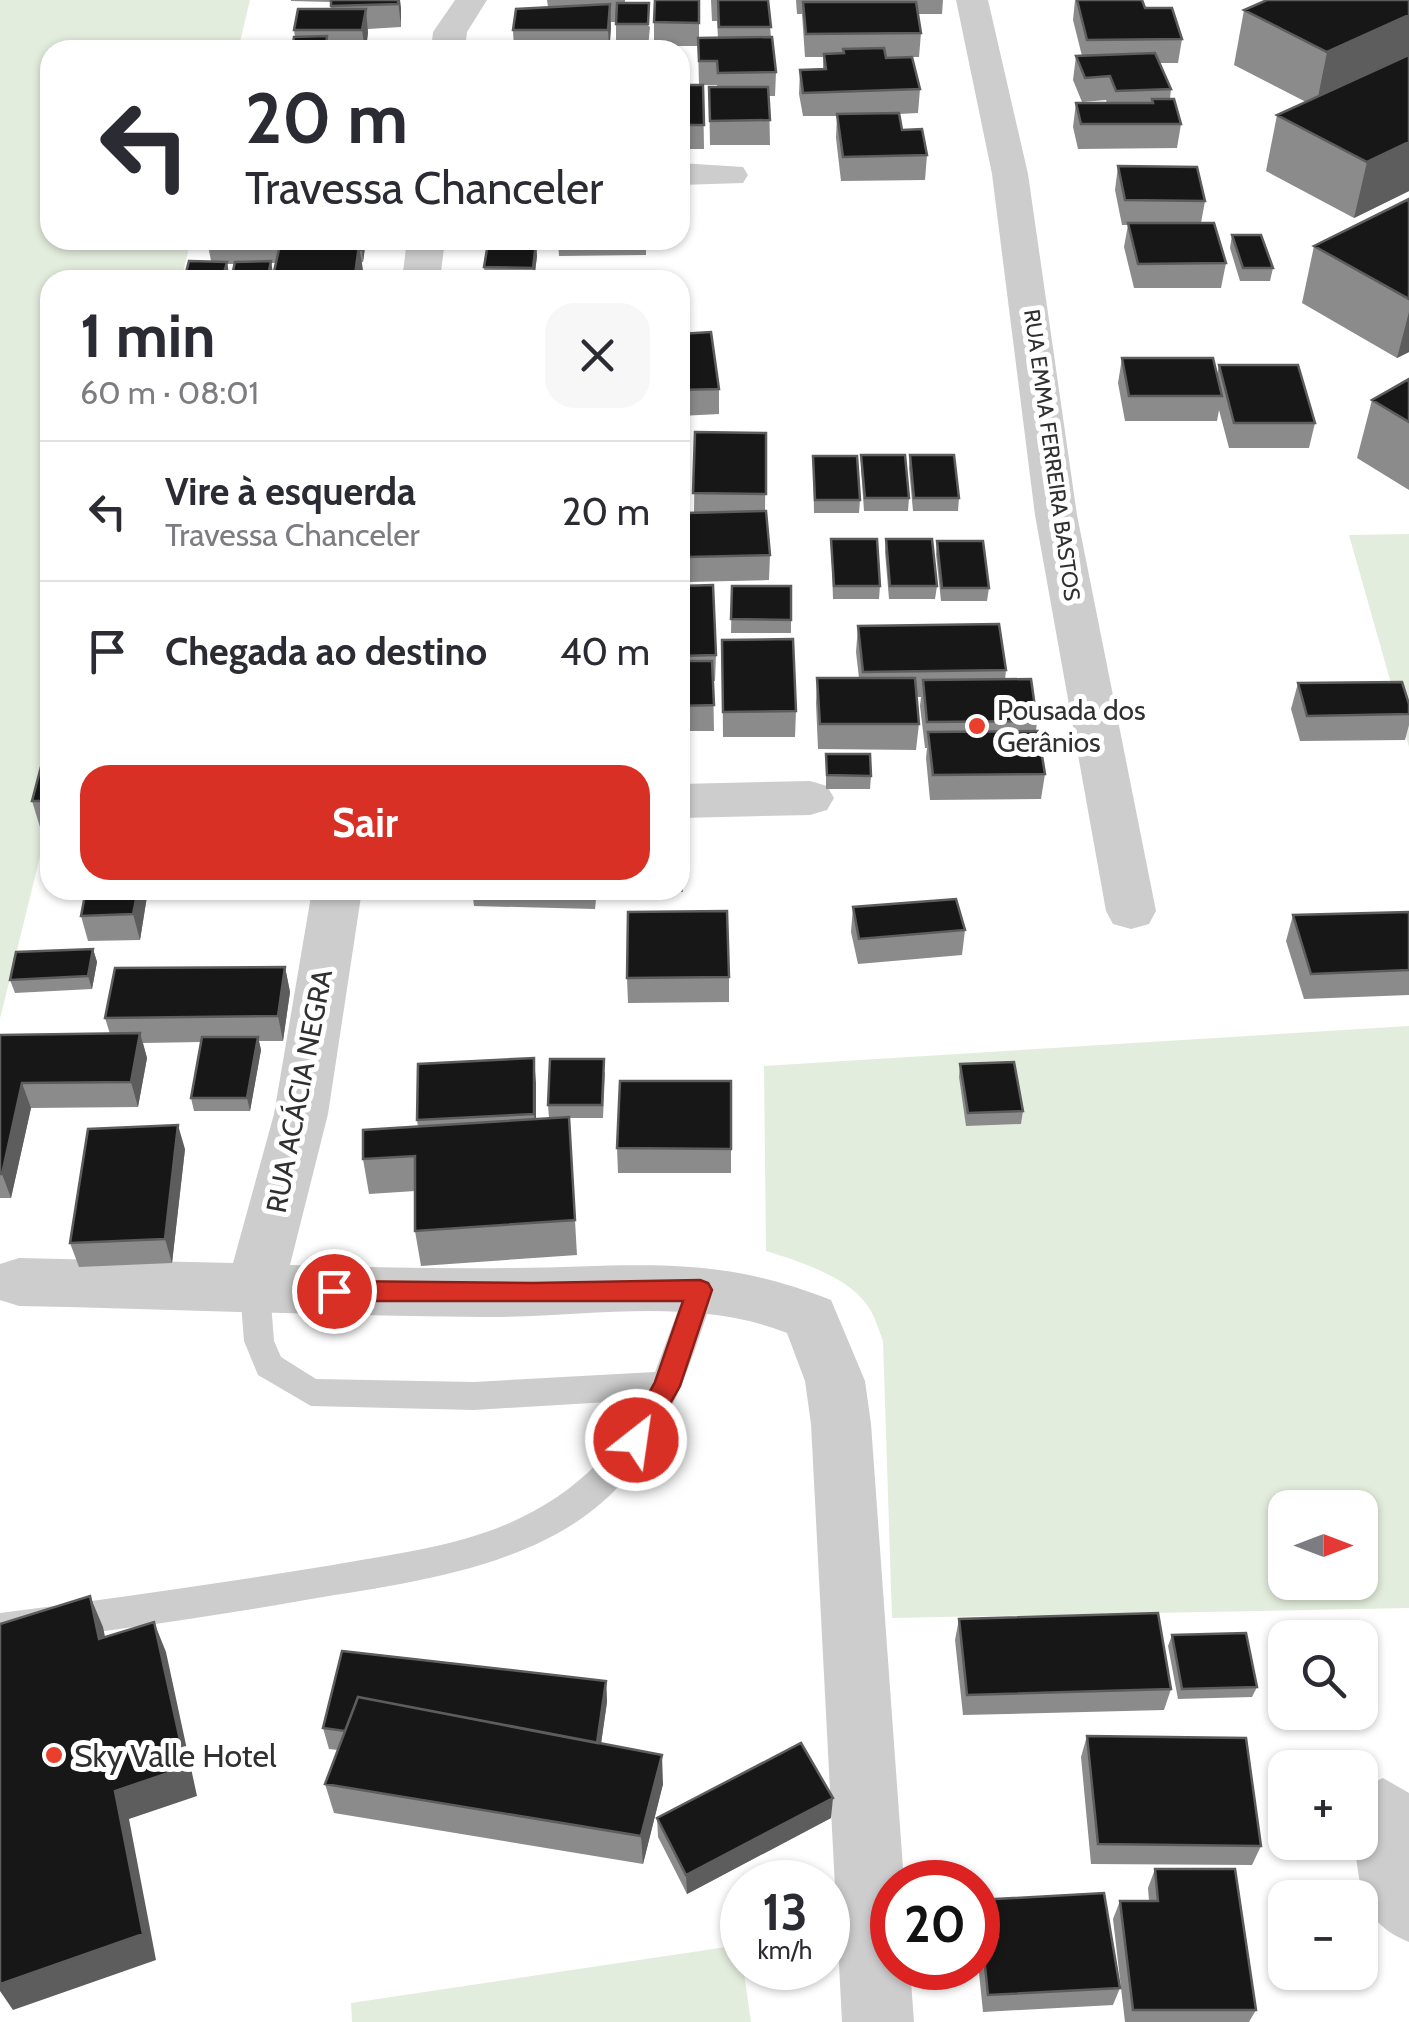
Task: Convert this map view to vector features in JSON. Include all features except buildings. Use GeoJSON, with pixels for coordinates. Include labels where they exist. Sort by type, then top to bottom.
{"type":"FeatureCollection","features":[{"type":"Feature","properties":{"kind":"street"},"geometry":{"type":"LineString","coordinates":[[433,0],[449,40]]}},
{"type":"Feature","properties":{"kind":"street"},"geometry":{"type":"LineString","coordinates":[[450,40],[471,0]]}},
{"type":"Feature","properties":{"kind":"street","name":"RUA EMMA FERREIRA BASTOS"},"geometry":{"type":"LineString","coordinates":[[972,0],[1010,174],[1056,515],[1131,911]]}},
{"type":"Feature","properties":{"kind":"street"},"geometry":{"type":"LineString","coordinates":[[690,174],[730,175]]}},
{"type":"Feature","properties":{"kind":"street"},"geometry":{"type":"LineString","coordinates":[[690,802],[810,798]]}},
{"type":"Feature","properties":{"kind":"street","name":"RUA ACÁCIA NEGRA"},"geometry":{"type":"LineString","coordinates":[[255,1290],[300,1114],[335,900]]}},
{"type":"Feature","properties":{"kind":"street"},"geometry":{"type":"LineString","coordinates":[[19,1282],[533,1294],[700,1290],[742,1292],[780,1302],[810,1317],[835,1381],[842,1442],[878,2022]]}},
{"type":"Feature","properties":{"kind":"street"},"geometry":{"type":"LineString","coordinates":[[1383,1812],[1396,1891],[1409,1907]]}},
{"type":"Feature","properties":{"kind":"lane"},"geometry":{"type":"LineString","coordinates":[[255,1290],[259,1342],[269,1366],[311,1392],[474,1396],[667,1386]]}},
{"type":"Feature","properties":{"kind":"lane"},"geometry":{"type":"LineString","coordinates":[[0,1630],[204,1603],[455,1557],[557,1516],[606,1478],[636,1440],[667,1386],[700,1290]]}},
{"type":"Feature","properties":{"kind":"green space"},"geometry":{"type":"Polygon","coordinates":[[[0,0],[250,0],[240,40],[40,40],[40,250],[188,250],[184,270],[40,270],[40,857],[0,1019],[0,0]]]}},
{"type":"Feature","properties":{"kind":"green space"},"geometry":{"type":"Polygon","coordinates":[[[1409,534],[1409,747],[1349,535],[1409,534]]]}},
{"type":"Feature","properties":{"kind":"green space"},"geometry":{"type":"Polygon","coordinates":[[[1409,1026],[1409,1608],[892,1618],[883,1341],[871,1311],[851,1289],[824,1272],[766,1251],[764,1066],[1409,1026]]]}},
{"type":"Feature","properties":{"kind":"green space"},"geometry":{"type":"Polygon","coordinates":[[[720,1948],[720,1990],[746,1990],[751,2022],[352,2022],[351,2003],[720,1948]]]}},
{"type":"Feature","properties":{"kind":"place","name":"Pousada dos Gerânios"},"geometry":{"type":"Point","coordinates":[977,726]}},
{"type":"Feature","properties":{"kind":"place","name":"Sky Valle Hotel"},"geometry":{"type":"Point","coordinates":[54,1755]}},
{"type":"Feature","properties":{"kind":"route"},"geometry":{"type":"LineString","coordinates":[[334,1291],[533,1294],[700,1290],[667,1386],[636,1440]]}}]}
